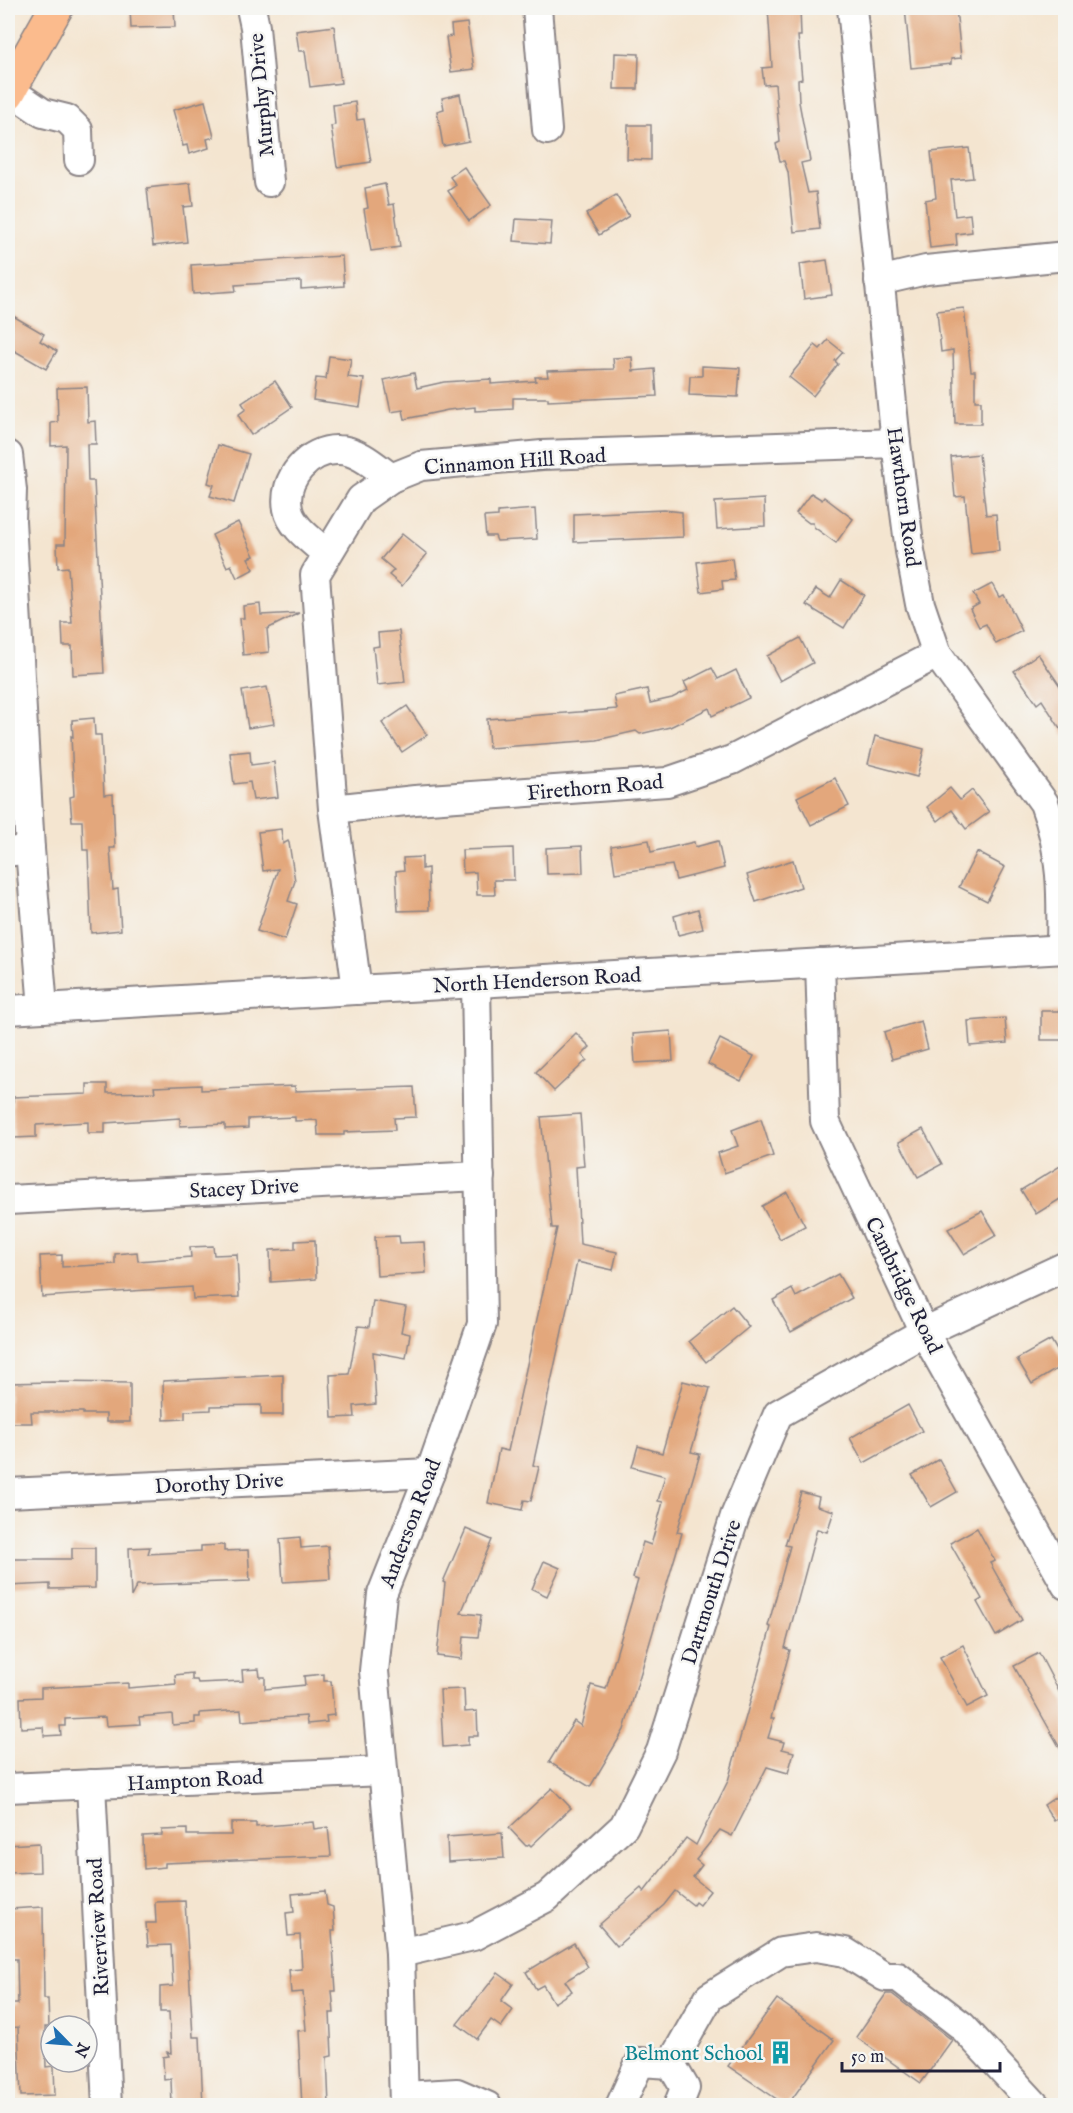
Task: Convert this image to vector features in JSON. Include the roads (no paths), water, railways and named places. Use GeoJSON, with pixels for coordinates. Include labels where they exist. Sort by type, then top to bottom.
{"type":"FeatureCollection","features":[{"type":"Feature","properties":{"kind":"main road"},"geometry":{"type":"LineString","coordinates":[[8,91],[56,8]]}},
{"type":"Feature","properties":{"kind":"street","name":"Murphy Drive"},"geometry":{"type":"LineString","coordinates":[[250,8],[255,27],[269,182]]}},
{"type":"Feature","properties":{"kind":"street"},"geometry":{"type":"LineString","coordinates":[[537,8],[547,130]]}},
{"type":"Feature","properties":{"kind":"street","name":"Hawthorn Road"},"geometry":{"type":"LineString","coordinates":[[852,8],[896,443],[916,583],[937,654],[1044,803],[1053,827],[1062,875],[1063,949]]}},
{"type":"Feature","properties":{"kind":"street"},"geometry":{"type":"LineString","coordinates":[[8,91],[43,113],[67,119],[78,130],[79,160]]}},
{"type":"Feature","properties":{"kind":"street"},"geometry":{"type":"LineString","coordinates":[[879,281],[926,270],[1065,256]]}},
{"type":"Feature","properties":{"kind":"street","name":"Cinnamon Hill Road"},"geometry":{"type":"LineString","coordinates":[[357,990],[333,809],[315,575],[361,499],[391,478],[421,466],[542,455],[896,443]]}},
{"type":"Feature","properties":{"kind":"street"},"geometry":{"type":"LineString","coordinates":[[327,554],[303,532],[288,509],[288,489],[296,472],[311,457],[321,452],[339,450],[368,461],[391,478]]}},
{"type":"Feature","properties":{"kind":"street"},"geometry":{"type":"LineString","coordinates":[[8,455],[12,490],[9,519],[19,850],[43,1008]]}},
{"type":"Feature","properties":{"kind":"street","name":"Firethorn Road"},"geometry":{"type":"LineString","coordinates":[[333,809],[415,800],[668,782],[732,760],[937,654]]}},
{"type":"Feature","properties":{"kind":"street","name":"North Henderson Road"},"geometry":{"type":"LineString","coordinates":[[8,1010],[1063,949]]}},
{"type":"Feature","properties":{"kind":"street","name":"Cambridge Road"},"geometry":{"type":"LineString","coordinates":[[820,963],[825,1121],[924,1332],[1065,1585]]}},
{"type":"Feature","properties":{"kind":"street","name":"Anderson Road"},"geometry":{"type":"LineString","coordinates":[[404,2101],[400,1953],[374,1671],[382,1593],[430,1473],[482,1324],[476,983]]}},
{"type":"Feature","properties":{"kind":"street","name":"Stacey Drive"},"geometry":{"type":"LineString","coordinates":[[8,1200],[480,1176]]}},
{"type":"Feature","properties":{"kind":"street","name":"Dartmouth Drive"},"geometry":{"type":"LineString","coordinates":[[400,1953],[474,1936],[547,1897],[624,1826],[661,1751],[735,1516],[778,1414],[924,1332],[1065,1266]]}},
{"type":"Feature","properties":{"kind":"street","name":"Dorothy Drive"},"geometry":{"type":"LineString","coordinates":[[8,1493],[430,1473]]}},
{"type":"Feature","properties":{"kind":"street","name":"Hampton Road"},"geometry":{"type":"LineString","coordinates":[[8,1788],[383,1771]]}},
{"type":"Feature","properties":{"kind":"street","name":"Riverview Road"},"geometry":{"type":"LineString","coordinates":[[91,1784],[107,2106]]}},
{"type":"Feature","properties":{"kind":"street"},"geometry":{"type":"LineString","coordinates":[[671,2064],[709,1996],[781,1952],[816,1947],[845,1952],[885,1977],[898,1977],[962,2026],[1036,2106]]}},
{"type":"Feature","properties":{"kind":"street"},"geometry":{"type":"LineString","coordinates":[[620,2106],[640,2062],[671,2064]]}},
{"type":"Feature","properties":{"kind":"street"},"geometry":{"type":"LineString","coordinates":[[671,2064],[685,2088],[678,2106]]}},
{"type":"Feature","properties":{"kind":"street"},"geometry":{"type":"LineString","coordinates":[[404,2101],[457,2093],[487,2106]]}},
{"type":"Feature","properties":{"kind":"place","name":"Belmont School"},"geometry":{"type":"Point","coordinates":[781,2053]}}]}
